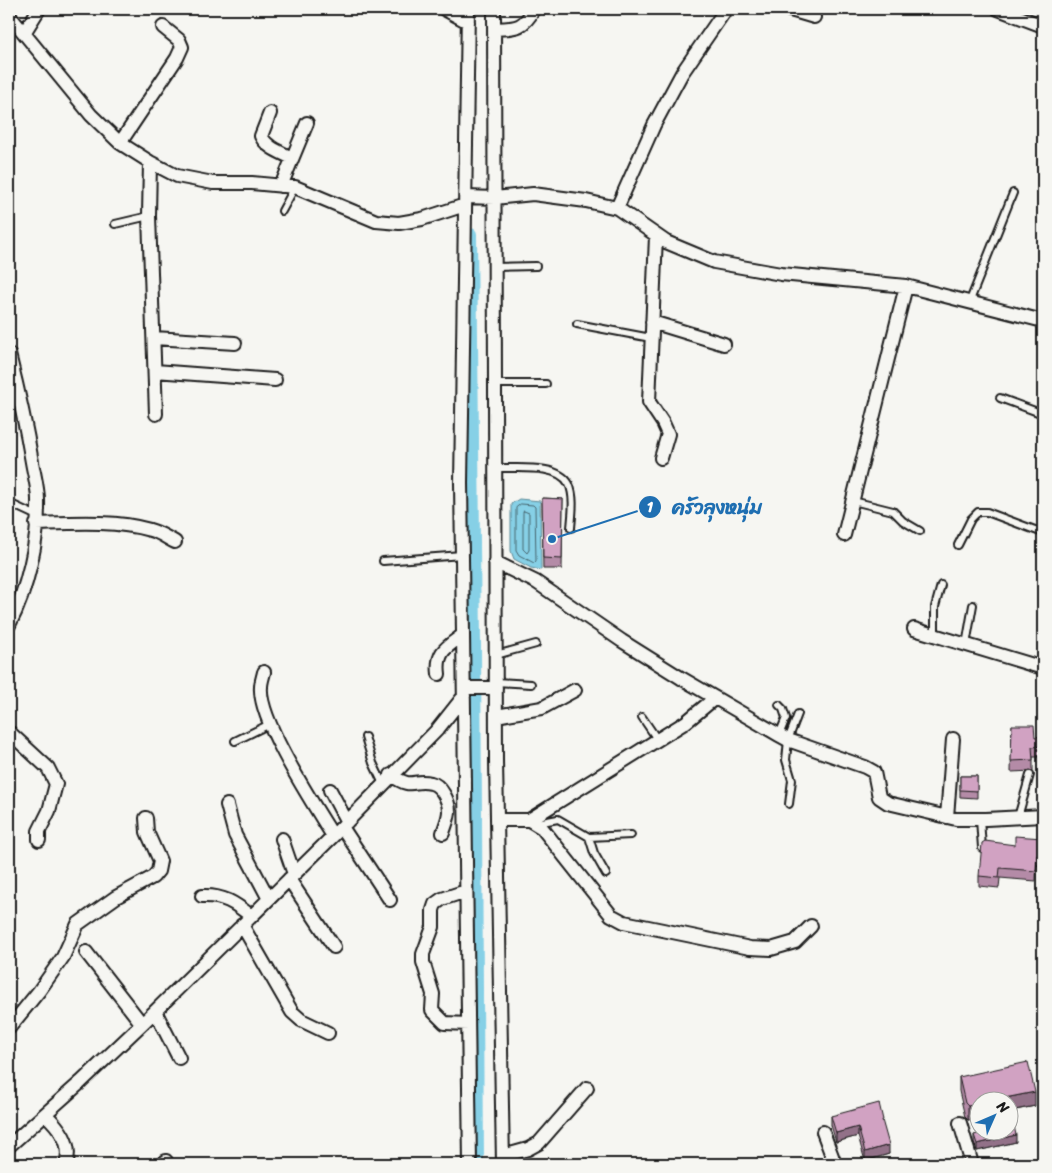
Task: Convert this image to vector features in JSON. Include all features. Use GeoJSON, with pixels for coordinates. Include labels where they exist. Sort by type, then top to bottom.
{"type":"FeatureCollection","features":[{"type":"Feature","properties":{"kind":"street"},"geometry":{"type":"LineString","coordinates":[[24,33],[39,9]]}},
{"type":"Feature","properties":{"kind":"street"},"geometry":{"type":"LineString","coordinates":[[444,9],[468,22]]}},
{"type":"Feature","properties":{"kind":"street"},"geometry":{"type":"LineString","coordinates":[[468,9],[467,200],[461,483],[463,634],[467,691],[466,892],[470,1164]]}},
{"type":"Feature","properties":{"kind":"street"},"geometry":{"type":"LineString","coordinates":[[494,9],[492,198],[496,655],[493,686],[496,716],[503,1160],[540,1143],[587,1088]]}},
{"type":"Feature","properties":{"kind":"street"},"geometry":{"type":"LineString","coordinates":[[494,29],[514,28],[524,25],[534,9]]}},
{"type":"Feature","properties":{"kind":"street"},"geometry":{"type":"LineString","coordinates":[[617,208],[654,125],[682,74],[726,9]]}},
{"type":"Feature","properties":{"kind":"street"},"geometry":{"type":"LineString","coordinates":[[788,9],[814,17]]}},
{"type":"Feature","properties":{"kind":"street"},"geometry":{"type":"LineString","coordinates":[[998,9],[1043,26]]}},
{"type":"Feature","properties":{"kind":"street"},"geometry":{"type":"LineString","coordinates":[[9,15],[91,115],[120,143],[177,176],[213,183],[252,183],[295,187],[376,221],[399,223],[422,219],[467,200],[533,194],[586,200],[617,208],[666,242],[714,262],[781,274],[906,286],[1043,321]]}},
{"type":"Feature","properties":{"kind":"street"},"geometry":{"type":"LineString","coordinates":[[120,143],[177,58],[182,47],[179,40],[163,27]]}},
{"type":"Feature","properties":{"kind":"street"},"geometry":{"type":"LineString","coordinates":[[270,113],[261,136],[270,147],[292,158]]}},
{"type":"Feature","properties":{"kind":"street"},"geometry":{"type":"LineString","coordinates":[[281,186],[307,122]]}},
{"type":"Feature","properties":{"kind":"street"},"geometry":{"type":"LineString","coordinates":[[150,162],[149,216],[156,414]]}},
{"type":"Feature","properties":{"kind":"street"},"geometry":{"type":"LineString","coordinates":[[656,236],[648,402],[663,423],[668,434],[661,458]]}},
{"type":"Feature","properties":{"kind":"street"},"geometry":{"type":"LineString","coordinates":[[844,535],[906,286]]}},
{"type":"Feature","properties":{"kind":"street"},"geometry":{"type":"LineString","coordinates":[[652,322],[724,344]]}},
{"type":"Feature","properties":{"kind":"street"},"geometry":{"type":"LineString","coordinates":[[154,338],[235,343]]}},
{"type":"Feature","properties":{"kind":"street"},"geometry":{"type":"LineString","coordinates":[[9,354],[10,369],[25,421],[38,499],[35,539],[26,579],[15,614],[9,625]]}},
{"type":"Feature","properties":{"kind":"street"},"geometry":{"type":"LineString","coordinates":[[155,371],[275,380]]}},
{"type":"Feature","properties":{"kind":"street"},"geometry":{"type":"LineString","coordinates":[[37,520],[87,522],[135,527],[152,530],[175,542]]}},
{"type":"Feature","properties":{"kind":"street"},"geometry":{"type":"LineString","coordinates":[[495,562],[536,582],[622,641],[715,698],[784,737],[874,772],[879,797],[888,803],[947,817],[980,819],[1043,816]]}},
{"type":"Feature","properties":{"kind":"street"},"geometry":{"type":"LineString","coordinates":[[914,629],[1043,668]]}},
{"type":"Feature","properties":{"kind":"street"},"geometry":{"type":"LineString","coordinates":[[439,674],[439,656],[463,634]]}},
{"type":"Feature","properties":{"kind":"street"},"geometry":{"type":"LineString","coordinates":[[264,672],[260,688],[263,702],[270,724],[290,766],[340,828],[390,900]]}},
{"type":"Feature","properties":{"kind":"street"},"geometry":{"type":"LineString","coordinates":[[9,1146],[142,1024],[269,899],[437,730],[467,691],[493,686]]}},
{"type":"Feature","properties":{"kind":"street"},"geometry":{"type":"LineString","coordinates":[[496,716],[542,708],[575,690]]}},
{"type":"Feature","properties":{"kind":"street"},"geometry":{"type":"LineString","coordinates":[[532,822],[658,738],[686,722],[715,698]]}},
{"type":"Feature","properties":{"kind":"street"},"geometry":{"type":"LineString","coordinates":[[9,732],[48,768],[56,784],[49,810],[39,831],[39,840]]}},
{"type":"Feature","properties":{"kind":"street"},"geometry":{"type":"LineString","coordinates":[[947,817],[953,739]]}},
{"type":"Feature","properties":{"kind":"street"},"geometry":{"type":"LineString","coordinates":[[387,780],[409,785],[424,782],[434,783],[442,791],[449,811],[443,833]]}},
{"type":"Feature","properties":{"kind":"street"},"geometry":{"type":"LineString","coordinates":[[330,790],[340,828]]}},
{"type":"Feature","properties":{"kind":"street"},"geometry":{"type":"LineString","coordinates":[[227,805],[235,835],[269,899]]}},
{"type":"Feature","properties":{"kind":"street"},"geometry":{"type":"LineString","coordinates":[[9,1028],[63,957],[78,924],[116,897],[148,880],[158,871],[160,862],[147,832],[146,818]]}},
{"type":"Feature","properties":{"kind":"street"},"geometry":{"type":"LineString","coordinates":[[497,820],[532,822],[548,833],[611,915],[624,922],[750,948],[771,948],[795,942],[811,926]]}},
{"type":"Feature","properties":{"kind":"street"},"geometry":{"type":"LineString","coordinates":[[282,839],[292,876],[334,947]]}},
{"type":"Feature","properties":{"kind":"street"},"geometry":{"type":"LineString","coordinates":[[466,892],[442,899],[435,904],[433,927],[423,954],[433,994],[432,1010],[446,1023],[468,1024]]}},
{"type":"Feature","properties":{"kind":"street"},"geometry":{"type":"LineString","coordinates":[[202,896],[216,896],[239,907],[292,1012],[302,1020],[328,1033]]}},
{"type":"Feature","properties":{"kind":"street"},"geometry":{"type":"LineString","coordinates":[[86,952],[142,1024]]}},
{"type":"Feature","properties":{"kind":"street"},"geometry":{"type":"LineString","coordinates":[[155,1011],[179,1058]]}},
{"type":"Feature","properties":{"kind":"street"},"geometry":{"type":"LineString","coordinates":[[45,1114],[63,1136],[68,1148],[66,1164]]}},
{"type":"Feature","properties":{"kind":"street"},"geometry":{"type":"LineString","coordinates":[[960,1123],[972,1164]]}},
{"type":"Feature","properties":{"kind":"street"},"geometry":{"type":"LineString","coordinates":[[823,1132],[834,1164]]}},
{"type":"Feature","properties":{"kind":"lane"},"geometry":{"type":"LineString","coordinates":[[282,211],[295,187]]}},
{"type":"Feature","properties":{"kind":"lane"},"geometry":{"type":"LineString","coordinates":[[970,303],[1013,193]]}},
{"type":"Feature","properties":{"kind":"lane"},"geometry":{"type":"LineString","coordinates":[[115,224],[149,216]]}},
{"type":"Feature","properties":{"kind":"lane"},"geometry":{"type":"LineString","coordinates":[[494,267],[536,266]]}},
{"type":"Feature","properties":{"kind":"lane"},"geometry":{"type":"LineString","coordinates":[[577,324],[651,338]]}},
{"type":"Feature","properties":{"kind":"lane"},"geometry":{"type":"LineString","coordinates":[[495,384],[546,384]]}},
{"type":"Feature","properties":{"kind":"lane"},"geometry":{"type":"LineString","coordinates":[[1000,398],[1043,414]]}},
{"type":"Feature","properties":{"kind":"lane"},"geometry":{"type":"LineString","coordinates":[[495,468],[541,469],[563,476],[570,486],[572,504],[570,528]]}},
{"type":"Feature","properties":{"kind":"lane"},"geometry":{"type":"LineString","coordinates":[[853,501],[893,511],[903,521],[920,531]]}},
{"type":"Feature","properties":{"kind":"lane"},"geometry":{"type":"LineString","coordinates":[[9,503],[37,520]]}},
{"type":"Feature","properties":{"kind":"lane"},"geometry":{"type":"LineString","coordinates":[[958,545],[971,519],[978,512],[987,512],[1043,533]]}},
{"type":"Feature","properties":{"kind":"lane"},"geometry":{"type":"LineString","coordinates":[[383,561],[462,555]]}},
{"type":"Feature","properties":{"kind":"lane"},"geometry":{"type":"LineString","coordinates":[[935,636],[935,607],[941,584]]}},
{"type":"Feature","properties":{"kind":"lane"},"geometry":{"type":"LineString","coordinates":[[966,645],[973,605]]}},
{"type":"Feature","properties":{"kind":"lane"},"geometry":{"type":"LineString","coordinates":[[496,655],[536,644]]}},
{"type":"Feature","properties":{"kind":"lane"},"geometry":{"type":"LineString","coordinates":[[493,686],[531,684]]}},
{"type":"Feature","properties":{"kind":"lane"},"geometry":{"type":"LineString","coordinates":[[779,706],[783,709],[786,718],[784,737],[786,760],[792,780],[789,804]]}},
{"type":"Feature","properties":{"kind":"lane"},"geometry":{"type":"LineString","coordinates":[[784,737],[798,714]]}},
{"type":"Feature","properties":{"kind":"lane"},"geometry":{"type":"LineString","coordinates":[[642,717],[658,738]]}},
{"type":"Feature","properties":{"kind":"lane"},"geometry":{"type":"LineString","coordinates":[[235,741],[270,724]]}},
{"type":"Feature","properties":{"kind":"lane"},"geometry":{"type":"LineString","coordinates":[[365,737],[373,763],[387,780]]}},
{"type":"Feature","properties":{"kind":"lane"},"geometry":{"type":"LineString","coordinates":[[1018,817],[1030,775]]}},
{"type":"Feature","properties":{"kind":"lane"},"geometry":{"type":"LineString","coordinates":[[532,822],[558,819],[589,837],[631,835]]}},
{"type":"Feature","properties":{"kind":"lane"},"geometry":{"type":"LineString","coordinates":[[980,819],[982,848]]}},
{"type":"Feature","properties":{"kind":"lane"},"geometry":{"type":"LineString","coordinates":[[589,837],[594,853],[606,874]]}},
{"type":"Feature","properties":{"kind":"water"},"geometry":{"type":"Polygon","coordinates":[[[519,499],[540,501],[541,570],[531,568],[514,559],[511,551],[511,504],[519,499]]]}},
{"type":"Feature","properties":{"kind":"building"},"geometry":{"type":"Polygon","coordinates":[[[542,498],[563,499],[562,559],[543,558],[542,498]]]}},
{"type":"Feature","properties":{"kind":"building"},"geometry":{"type":"Polygon","coordinates":[[[1043,684],[1043,704],[1039,703],[1043,684]]]}},
{"type":"Feature","properties":{"kind":"building"},"geometry":{"type":"Polygon","coordinates":[[[1012,725],[1034,725],[1035,737],[1043,736],[1043,746],[1032,747],[1033,760],[1011,761],[1012,725]]]}},
{"type":"Feature","properties":{"kind":"building"},"geometry":{"type":"Polygon","coordinates":[[[960,776],[977,776],[977,791],[960,790],[960,776]]]}},
{"type":"Feature","properties":{"kind":"building"},"geometry":{"type":"Polygon","coordinates":[[[1043,832],[1043,856],[1037,855],[1036,871],[1000,868],[999,878],[979,876],[982,843],[985,841],[1015,845],[1015,836],[1042,838],[1043,832]]]}},
{"type":"Feature","properties":{"kind":"building"},"geometry":{"type":"Polygon","coordinates":[[[1028,1062],[1035,1092],[1020,1095],[1020,1090],[970,1090],[970,1106],[968,1106],[965,1103],[959,1077],[1028,1062]]]}},
{"type":"Feature","properties":{"kind":"building"},"geometry":{"type":"Polygon","coordinates":[[[879,1103],[889,1145],[865,1152],[858,1127],[836,1133],[831,1116],[879,1103]]]}},
{"type":"Feature","properties":{"kind":"building"},"geometry":{"type":"Polygon","coordinates":[[[976,1140],[994,1140],[977,1144],[976,1140]]]}},
{"type":"Feature","properties":{"kind":"building"},"geometry":{"type":"Polygon","coordinates":[[[1016,1161],[1017,1164],[1004,1164],[1016,1161]]]}},
{"type":"Feature","properties":{"kind":"waterway"},"geometry":{"type":"LineString","coordinates":[[471,234],[478,1164]]}},
{"type":"Feature","properties":{"kind":"place","name":"ครัวลุงหนุ่ม"},"geometry":{"type":"Point","coordinates":[552,539]}}]}
